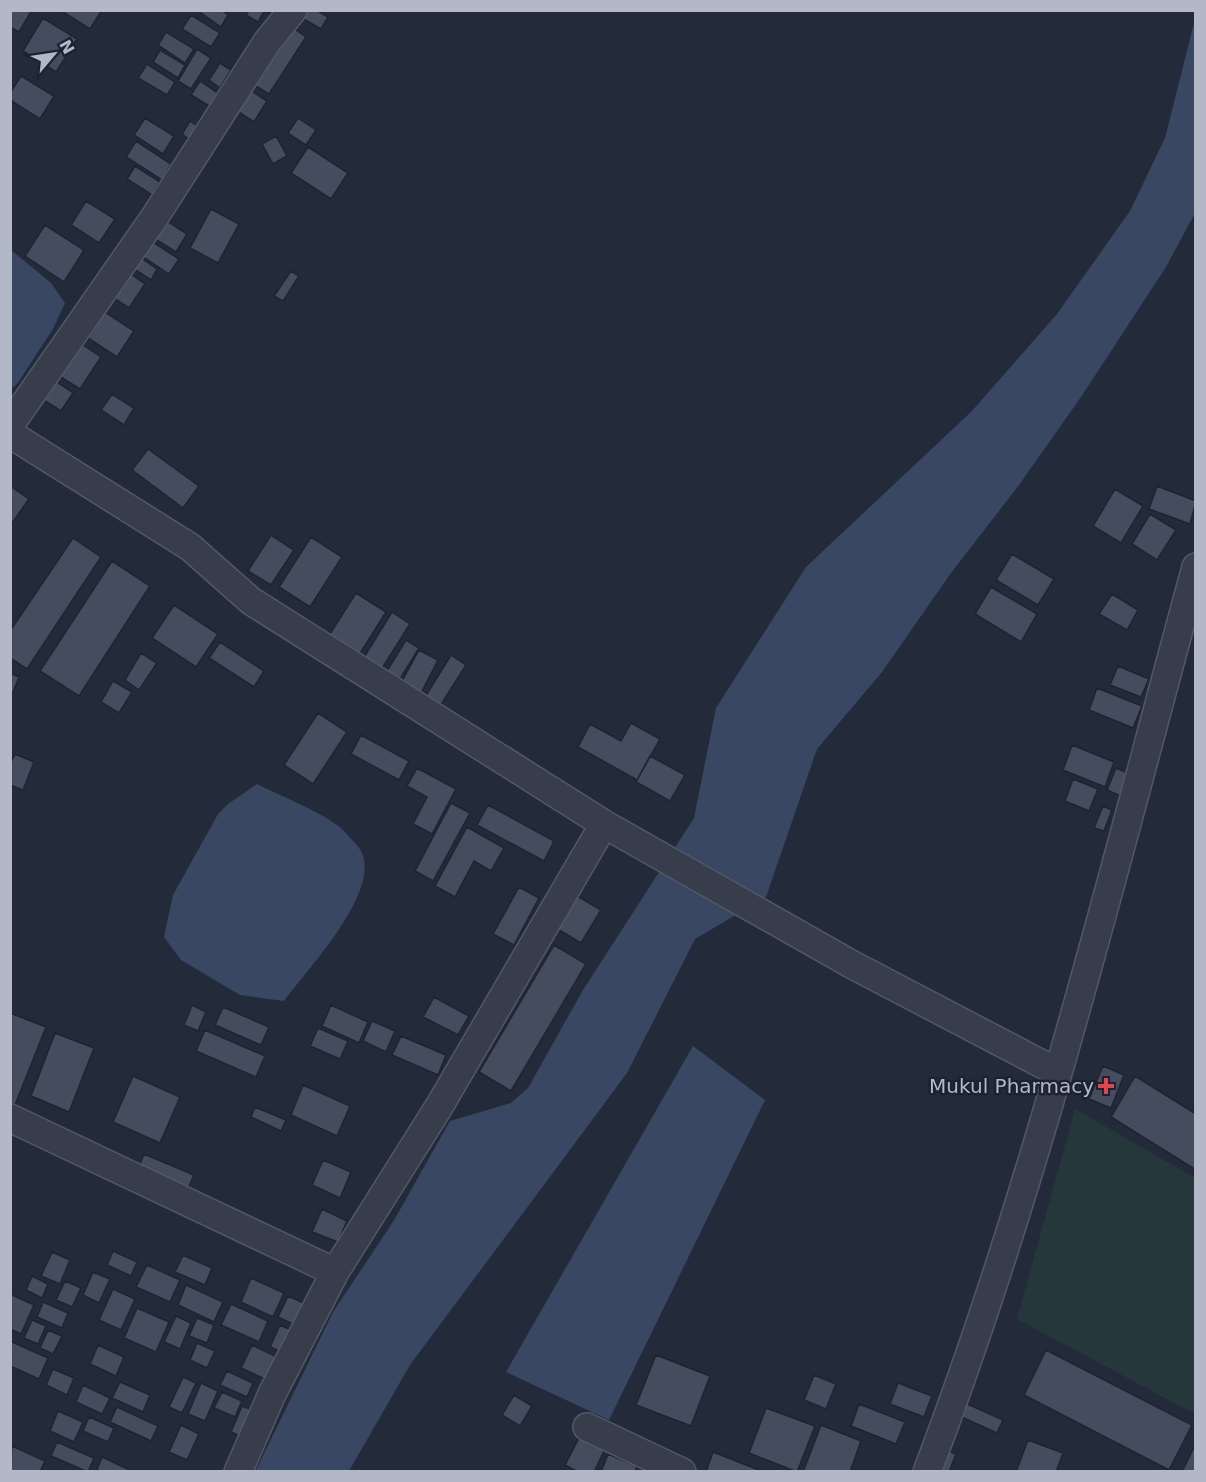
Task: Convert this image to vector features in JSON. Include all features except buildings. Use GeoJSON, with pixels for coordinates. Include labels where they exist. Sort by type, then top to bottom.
{"type":"FeatureCollection","features":[{"type":"Feature","properties":{"kind":"street"},"geometry":{"type":"LineString","coordinates":[[10,425],[154,218],[267,42],[293,10]]}},
{"type":"Feature","properties":{"kind":"street"},"geometry":{"type":"LineString","coordinates":[[10,434],[190,547],[251,601],[604,824],[851,964],[1057,1072]]}},
{"type":"Feature","properties":{"kind":"street"},"geometry":{"type":"LineString","coordinates":[[927,1472],[966,1368],[1017,1209],[1196,567]]}},
{"type":"Feature","properties":{"kind":"street"},"geometry":{"type":"LineString","coordinates":[[238,1472],[272,1394],[335,1272],[440,1105],[604,824]]}},
{"type":"Feature","properties":{"kind":"street"},"geometry":{"type":"LineString","coordinates":[[10,1118],[335,1272]]}},
{"type":"Feature","properties":{"kind":"street"},"geometry":{"type":"LineString","coordinates":[[586,1427],[682,1472]]}},
{"type":"Feature","properties":{"kind":"shaded area"},"geometry":{"type":"Polygon","coordinates":[[[1075,1109],[1195,1178],[1195,1414],[1017,1319],[1075,1109]]]}},
{"type":"Feature","properties":{"kind":"water"},"geometry":{"type":"Polygon","coordinates":[[[1195,19],[1195,213],[1166,267],[1081,397],[1019,485],[951,573],[882,672],[817,749],[766,897],[695,939],[627,1073],[410,1365],[349,1471],[255,1472],[333,1312],[393,1222],[450,1121],[511,1103],[528,1088],[583,990],[694,818],[716,708],[806,567],[972,411],[1057,314],[1130,211],[1165,138],[1195,19]]]}},
{"type":"Feature","properties":{"kind":"water"},"geometry":{"type":"Polygon","coordinates":[[[11,250],[51,283],[65,303],[53,329],[17,384],[11,389],[11,250]]]}},
{"type":"Feature","properties":{"kind":"water"},"geometry":{"type":"Polygon","coordinates":[[[257,784],[314,811],[343,830],[361,851],[365,868],[361,887],[352,908],[324,950],[284,1001],[240,995],[181,960],[164,937],[173,895],[218,814],[228,804],[257,784]]]}},
{"type":"Feature","properties":{"kind":"water"},"geometry":{"type":"Polygon","coordinates":[[[693,1046],[765,1100],[609,1420],[506,1372],[693,1046]]]}},
{"type":"Feature","properties":{"kind":"place","name":"Mukul Pharmacy"},"geometry":{"type":"Point","coordinates":[1106,1086]}}]}
